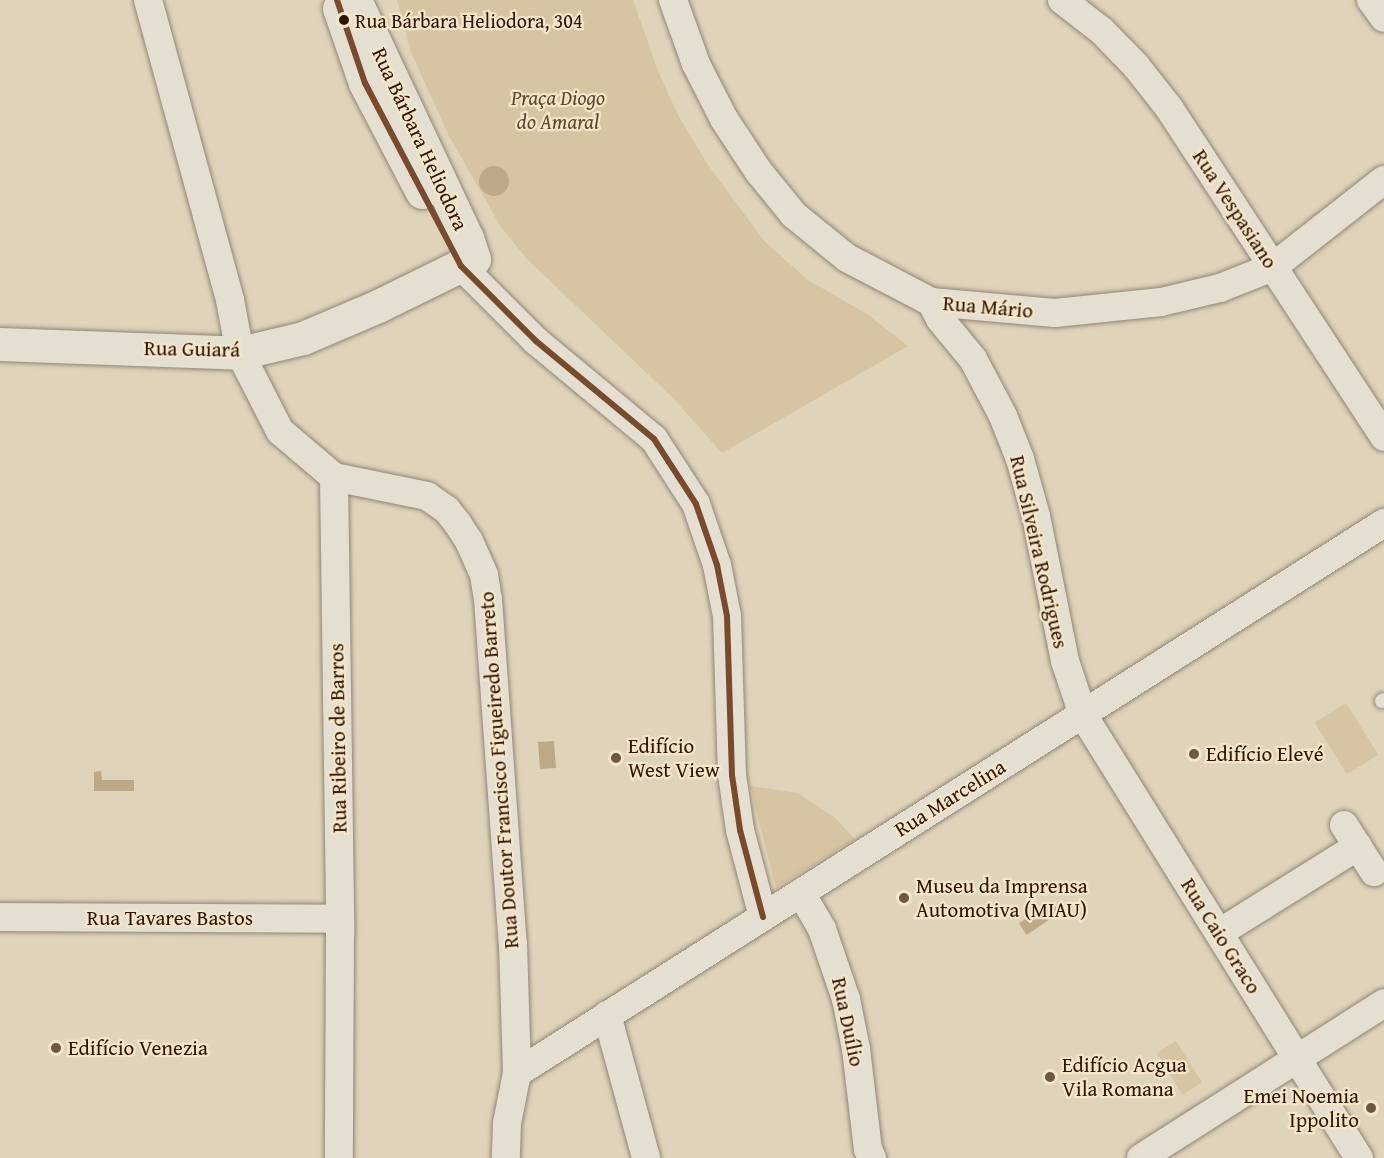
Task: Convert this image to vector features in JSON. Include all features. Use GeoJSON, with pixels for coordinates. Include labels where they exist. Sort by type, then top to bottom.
{"type":"FeatureCollection","features":[{"type":"Feature","properties":{"kind":"street"},"geometry":{"type":"LineString","coordinates":[[148,0],[230,300],[240,353],[280,431],[334,477]]}},
{"type":"Feature","properties":{"kind":"street","name":"Rua Bárbara Heliodora"},"geometry":{"type":"LineString","coordinates":[[337,0],[365,83],[471,269],[536,341],[654,439],[696,504],[717,566],[727,616],[732,775],[740,830],[763,917]]}},
{"type":"Feature","properties":{"kind":"street","name":"Rua Bárbara Heliodora"},"geometry":{"type":"LineString","coordinates":[[355,0],[467,238],[471,269]]}},
{"type":"Feature","properties":{"kind":"street","name":"Rua Mário"},"geometry":{"type":"LineString","coordinates":[[673,0],[696,64],[724,119],[759,172],[794,215],[847,258],[931,302],[1054,313],[1121,308],[1161,302],[1220,288],[1273,267],[1384,180]]}},
{"type":"Feature","properties":{"kind":"street","name":"Rua Vespasiano"},"geometry":{"type":"LineString","coordinates":[[1062,0],[1102,31],[1156,91],[1384,437]]}},
{"type":"Feature","properties":{"kind":"street"},"geometry":{"type":"LineString","coordinates":[[1371,0],[1384,18]]}},
{"type":"Feature","properties":{"kind":"street","name":"Rua Guiará"},"geometry":{"type":"LineString","coordinates":[[0,344],[240,353],[303,338],[471,269]]}},
{"type":"Feature","properties":{"kind":"street","name":"Rua Silveira Rodrigues"},"geometry":{"type":"LineString","coordinates":[[931,302],[940,319],[973,359],[1003,417],[1020,459],[1036,516],[1065,661],[1083,715]]}},
{"type":"Feature","properties":{"kind":"street","name":"Rua Ribeiro de Barros"},"geometry":{"type":"LineString","coordinates":[[334,477],[340,919],[339,1158]]}},
{"type":"Feature","properties":{"kind":"street","name":"Rua Doutor Francisco Figueiredo Barreto"},"geometry":{"type":"LineString","coordinates":[[334,477],[427,496],[447,510],[458,524],[469,541],[484,575],[488,599],[511,921],[516,1073],[507,1123],[506,1158]]}},
{"type":"Feature","properties":{"kind":"street","name":"Rua Marcelina"},"geometry":{"type":"LineString","coordinates":[[516,1073],[1384,523]]}},
{"type":"Feature","properties":{"kind":"street","name":"Rua Caio Graco"},"geometry":{"type":"LineString","coordinates":[[1083,715],[1359,1158]]}},
{"type":"Feature","properties":{"kind":"street"},"geometry":{"type":"LineString","coordinates":[[1219,933],[1351,835],[1374,872]]}},
{"type":"Feature","properties":{"kind":"street","name":"Rua Duílio"},"geometry":{"type":"LineString","coordinates":[[801,893],[822,929],[846,999],[856,1049],[868,1149],[872,1158]]}},
{"type":"Feature","properties":{"kind":"street","name":"Rua Tavares Bastos"},"geometry":{"type":"LineString","coordinates":[[0,917],[340,919]]}},
{"type":"Feature","properties":{"kind":"street"},"geometry":{"type":"LineString","coordinates":[[1141,1158],[1384,1003]]}},
{"type":"Feature","properties":{"kind":"street"},"geometry":{"type":"LineString","coordinates":[[607,1016],[646,1158]]}},
{"type":"Feature","properties":{"kind":"green space","name":"Praça Diogo do Amaral"},"geometry":{"type":"Polygon","coordinates":[[[397,0],[633,0],[658,71],[678,115],[708,165],[765,242],[808,280],[867,314],[908,346],[722,453],[673,398],[527,259],[501,227],[448,134],[411,52],[397,0]]]}},
{"type":"Feature","properties":{"kind":"green space"},"geometry":{"type":"Polygon","coordinates":[[[1346,703],[1378,755],[1347,774],[1315,723],[1346,703]]]}},
{"type":"Feature","properties":{"kind":"green space"},"geometry":{"type":"Polygon","coordinates":[[[750,786],[798,793],[835,818],[855,839],[776,888],[750,786]]]}},
{"type":"Feature","properties":{"kind":"green space"},"geometry":{"type":"Polygon","coordinates":[[[1176,1041],[1202,1083],[1182,1095],[1156,1053],[1176,1041]]]}},
{"type":"Feature","properties":{"kind":"shaded area"},"geometry":{"type":"Polygon","coordinates":[[[494,166],[505,170],[509,181],[505,192],[494,196],[483,192],[479,181],[483,170],[494,166]]]}},
{"type":"Feature","properties":{"kind":"shaded area"},"geometry":{"type":"Polygon","coordinates":[[[554,741],[556,768],[540,769],[538,742],[554,741]]]}},
{"type":"Feature","properties":{"kind":"shaded area"},"geometry":{"type":"Polygon","coordinates":[[[101,771],[102,780],[134,780],[134,791],[94,791],[94,772],[101,771]]]}},
{"type":"Feature","properties":{"kind":"shaded area"},"geometry":{"type":"Polygon","coordinates":[[[1052,901],[1060,913],[1027,935],[1019,923],[1052,901]]]}},
{"type":"Feature","properties":{"kind":"transit line"},"geometry":{"type":"LineString","coordinates":[[337,0],[365,83],[461,266],[536,341],[654,439],[696,504],[717,565],[727,616],[732,775],[740,830],[763,917]]}},
{"type":"Feature","properties":{"kind":"place","name":"Rua Bárbara Heliodora, 304"},"geometry":{"type":"Point","coordinates":[344,20]}},
{"type":"Feature","properties":{"kind":"place","name":"Edifício Elevé"},"geometry":{"type":"Point","coordinates":[1194,754]}},
{"type":"Feature","properties":{"kind":"place","name":"Edifício West View"},"geometry":{"type":"Point","coordinates":[616,758]}},
{"type":"Feature","properties":{"kind":"place","name":"Museu da Imprensa Automotiva (MIAU)"},"geometry":{"type":"Point","coordinates":[904,898]}},
{"type":"Feature","properties":{"kind":"place","name":"Edifício Venezia"},"geometry":{"type":"Point","coordinates":[56,1048]}},
{"type":"Feature","properties":{"kind":"place","name":"Edifício Acgua Vila Romana"},"geometry":{"type":"Point","coordinates":[1050,1077]}},
{"type":"Feature","properties":{"kind":"place","name":"Emei Noemia Ippolito"},"geometry":{"type":"Point","coordinates":[1371,1108]}}]}
